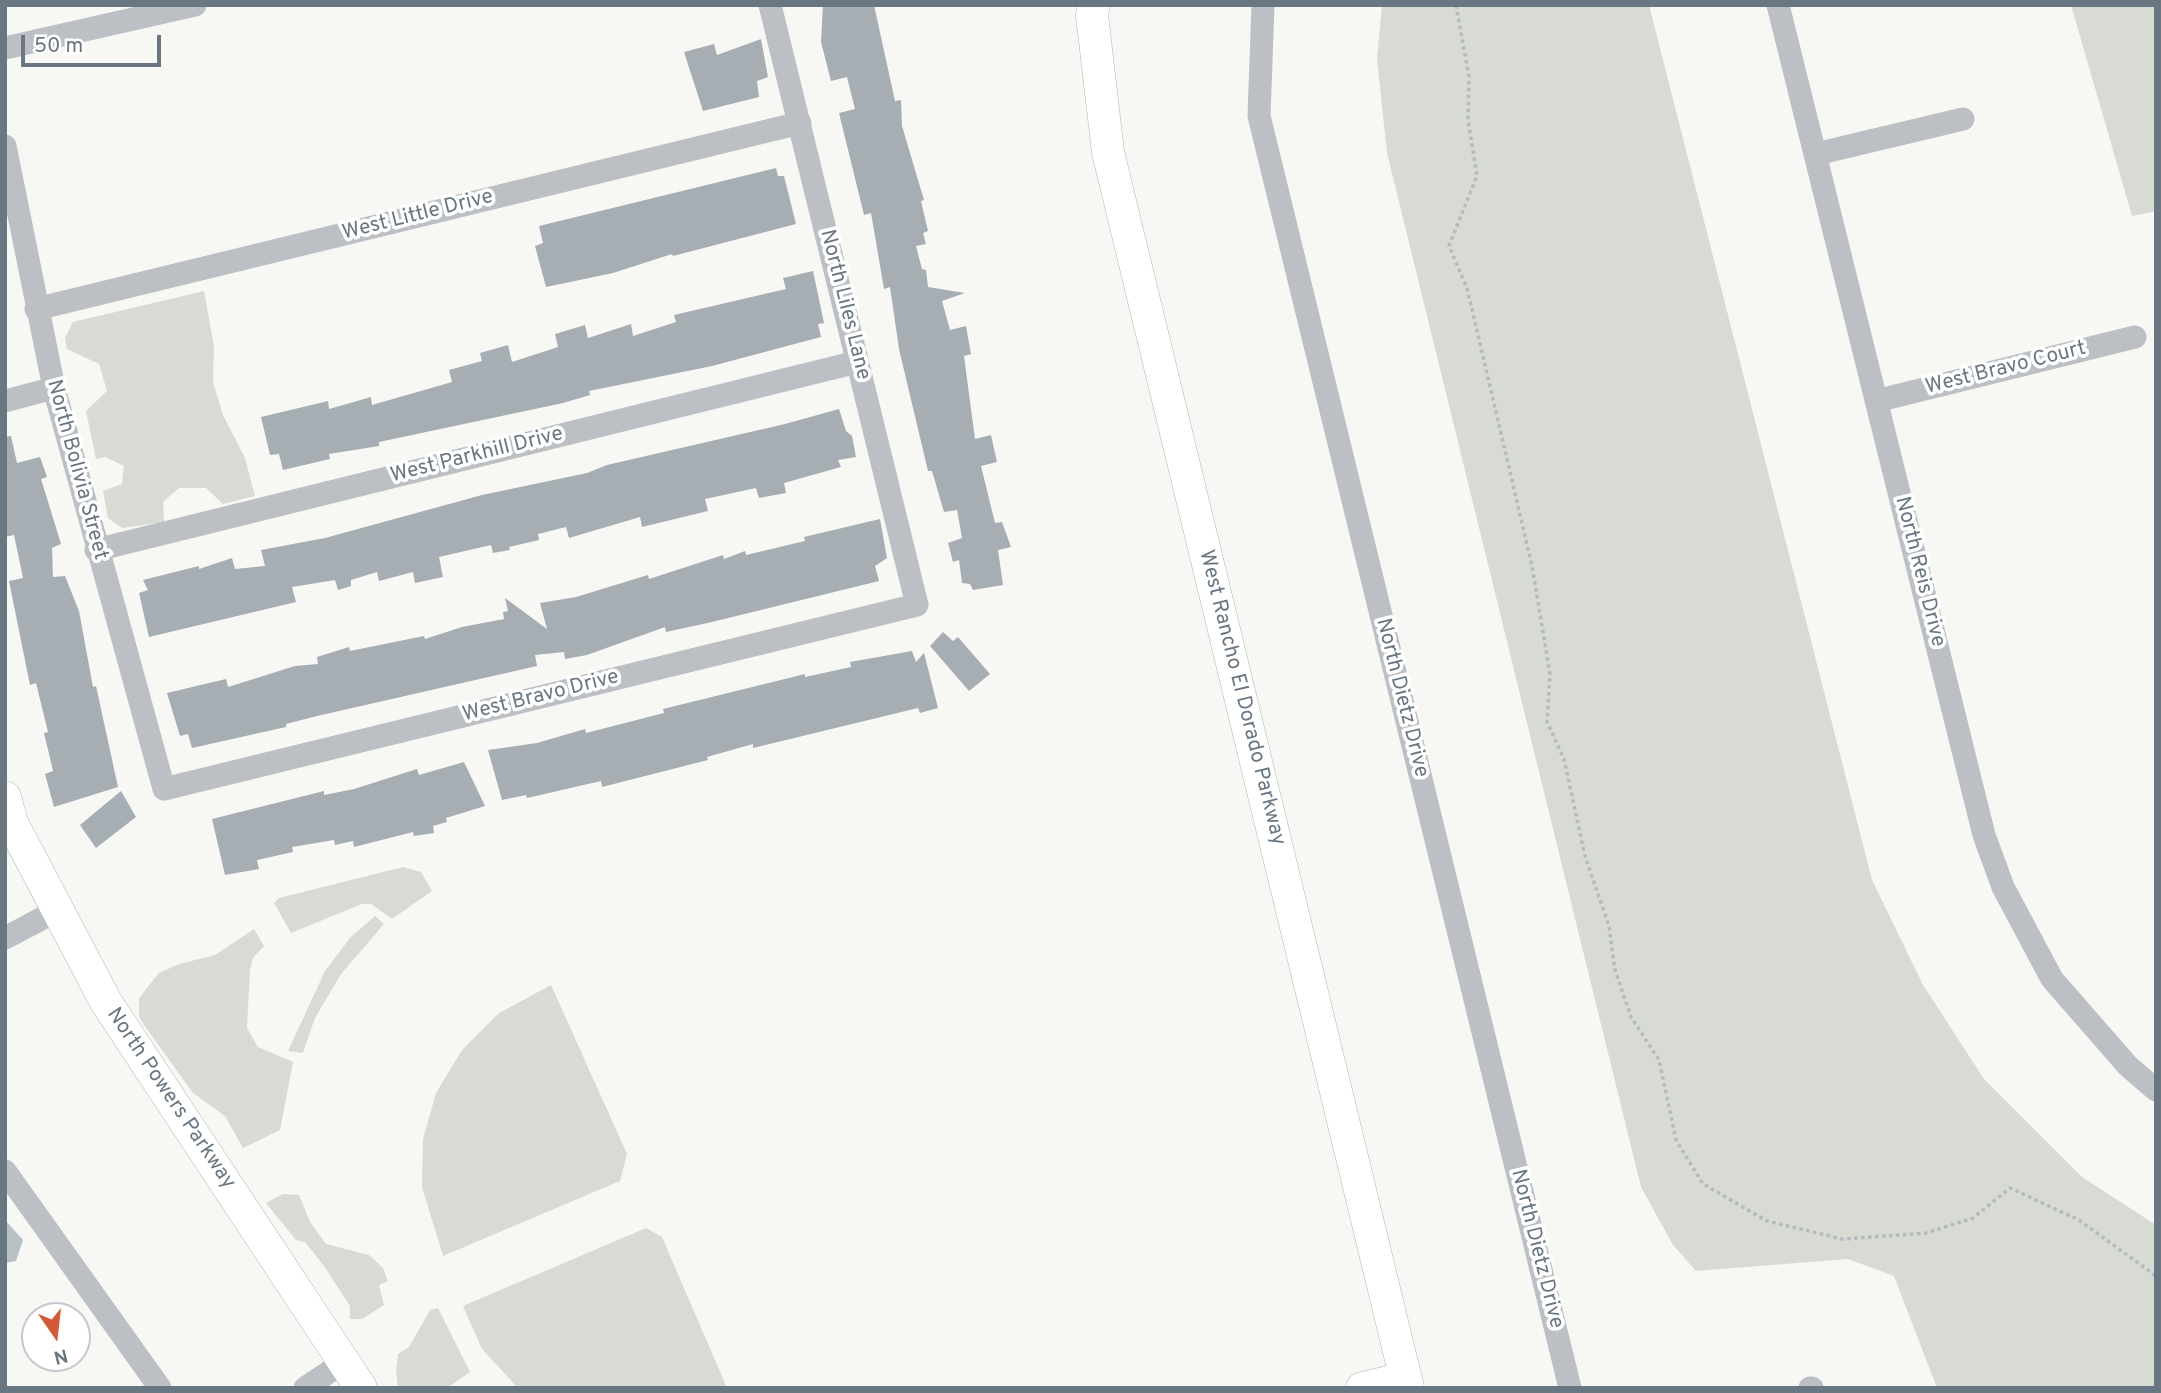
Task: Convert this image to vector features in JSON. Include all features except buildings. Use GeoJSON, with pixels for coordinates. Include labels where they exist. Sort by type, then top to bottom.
{"type":"FeatureCollection","features":[{"type":"Feature","properties":{"kind":"street"},"geometry":{"type":"LineString","coordinates":[[5,48],[195,5]]}},
{"type":"Feature","properties":{"kind":"street","name":"North Liles Lane"},"geometry":{"type":"LineString","coordinates":[[770,5],[917,605]]}},
{"type":"Feature","properties":{"kind":"street","name":"West Rancho El Dorado Parkway"},"geometry":{"type":"LineString","coordinates":[[1094,5],[1091,15],[1108,152],[1407,1383]]}},
{"type":"Feature","properties":{"kind":"street","name":"North Dietz Drive"},"geometry":{"type":"LineString","coordinates":[[1263,5],[1259,116],[1570,1388]]}},
{"type":"Feature","properties":{"kind":"street","name":"North Reis Drive"},"geometry":{"type":"LineString","coordinates":[[1779,5],[1984,835],[2003,887],[2052,979],[2127,1066],[2156,1090]]}},
{"type":"Feature","properties":{"kind":"street"},"geometry":{"type":"LineString","coordinates":[[1816,154],[1962,120]]}},
{"type":"Feature","properties":{"kind":"street","name":"West Little Drive"},"geometry":{"type":"LineString","coordinates":[[36,309],[800,123]]}},
{"type":"Feature","properties":{"kind":"street","name":"North Bolivia Street"},"geometry":{"type":"LineString","coordinates":[[5,146],[54,388],[96,550],[164,789]]}},
{"type":"Feature","properties":{"kind":"street","name":"West Bravo Court"},"geometry":{"type":"LineString","coordinates":[[1876,401],[2135,337]]}},
{"type":"Feature","properties":{"kind":"street","name":"West Parkhill Drive"},"geometry":{"type":"LineString","coordinates":[[96,550],[857,362]]}},
{"type":"Feature","properties":{"kind":"street"},"geometry":{"type":"LineString","coordinates":[[5,401],[54,388]]}},
{"type":"Feature","properties":{"kind":"street","name":"West Bravo Drive"},"geometry":{"type":"LineString","coordinates":[[164,789],[917,605]]}},
{"type":"Feature","properties":{"kind":"street","name":"North Powers Parkway"},"geometry":{"type":"LineString","coordinates":[[5,797],[12,823],[106,1002],[361,1388]]}},
{"type":"Feature","properties":{"kind":"street"},"geometry":{"type":"LineString","coordinates":[[5,938],[56,911]]}},
{"type":"Feature","properties":{"kind":"street"},"geometry":{"type":"LineString","coordinates":[[5,1171],[160,1388]]}},
{"type":"Feature","properties":{"kind":"street"},"geometry":{"type":"LineString","coordinates":[[306,1388],[344,1362]]}},
{"type":"Feature","properties":{"kind":"street"},"geometry":{"type":"LineString","coordinates":[[1362,1388],[1407,1383]]}},
{"type":"Feature","properties":{"kind":"path"},"geometry":{"type":"LineString","coordinates":[[1457,5],[1469,77],[1468,120],[1477,176],[1449,246],[1468,288],[1532,566],[1550,674],[1547,722],[1564,759],[1585,856],[1609,926],[1615,970],[1630,1017],[1659,1060],[1676,1140],[1703,1184],[1766,1220],[1842,1239],[1926,1233],[1973,1217],[2010,1188],[2079,1220],[2156,1276]]}},
{"type":"Feature","properties":{"kind":"shaded area"},"geometry":{"type":"Polygon","coordinates":[[[1382,5],[1649,5],[1872,880],[1923,985],[1984,1079],[2082,1177],[2156,1225],[2156,1388],[1937,1388],[1894,1276],[1848,1259],[1696,1271],[1673,1245],[1641,1187],[1387,153],[1377,59],[1382,5]]]}},
{"type":"Feature","properties":{"kind":"shaded area"},"geometry":{"type":"Polygon","coordinates":[[[2071,5],[2156,5],[2156,211],[2132,216],[2071,5]]]}},
{"type":"Feature","properties":{"kind":"shaded area"},"geometry":{"type":"Polygon","coordinates":[[[204,291],[214,347],[213,382],[223,415],[245,458],[255,496],[223,504],[206,488],[179,488],[163,502],[164,522],[122,528],[108,518],[103,491],[122,484],[124,466],[105,457],[96,459],[86,411],[107,391],[99,364],[67,349],[65,338],[73,322],[204,291]]]}},
{"type":"Feature","properties":{"kind":"shaded area"},"geometry":{"type":"Polygon","coordinates":[[[403,867],[421,872],[432,891],[392,919],[371,904],[362,904],[291,933],[274,903],[279,898],[403,867]]]}},
{"type":"Feature","properties":{"kind":"shaded area"},"geometry":{"type":"Polygon","coordinates":[[[375,916],[384,924],[341,974],[315,1018],[303,1053],[288,1051],[325,971],[350,938],[375,916]]]}},
{"type":"Feature","properties":{"kind":"shaded area"},"geometry":{"type":"Polygon","coordinates":[[[254,929],[264,946],[253,958],[250,970],[247,1028],[258,1047],[293,1062],[280,1130],[243,1148],[225,1116],[193,1093],[144,1025],[139,1017],[139,998],[159,973],[179,964],[215,955],[254,929]]]}},
{"type":"Feature","properties":{"kind":"shaded area"},"geometry":{"type":"Polygon","coordinates":[[[551,985],[627,1154],[620,1181],[443,1256],[422,1187],[423,1139],[436,1093],[462,1050],[499,1013],[551,985]]]}},
{"type":"Feature","properties":{"kind":"shaded area"},"geometry":{"type":"Polygon","coordinates":[[[283,1194],[299,1195],[310,1222],[326,1244],[369,1255],[383,1268],[388,1281],[379,1285],[384,1305],[362,1319],[350,1319],[350,1306],[324,1266],[305,1242],[296,1240],[266,1203],[283,1194]]]}},
{"type":"Feature","properties":{"kind":"shaded area"},"geometry":{"type":"Polygon","coordinates":[[[5,1220],[23,1240],[16,1261],[5,1263],[5,1220]]]}},
{"type":"Feature","properties":{"kind":"shaded area"},"geometry":{"type":"Polygon","coordinates":[[[646,1228],[662,1237],[727,1388],[518,1388],[482,1349],[463,1306],[646,1228]]]}},
{"type":"Feature","properties":{"kind":"shaded area"},"geometry":{"type":"Polygon","coordinates":[[[438,1308],[470,1372],[447,1388],[398,1388],[398,1354],[409,1347],[430,1310],[438,1308]]]}}]}
